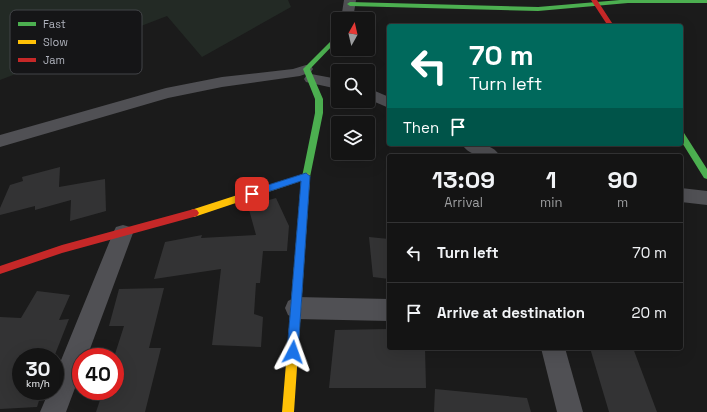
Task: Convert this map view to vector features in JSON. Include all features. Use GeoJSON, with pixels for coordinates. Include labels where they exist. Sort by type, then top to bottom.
{"type":"FeatureCollection","features":[{"type":"Feature","properties":{"kind":"street"},"geometry":{"type":"LineString","coordinates":[[594,1],[610,24]]}},
{"type":"Feature","properties":{"kind":"street"},"geometry":{"type":"LineString","coordinates":[[348,12],[350,2],[538,9],[564,7],[594,1],[707,1]]}},
{"type":"Feature","properties":{"kind":"street"},"geometry":{"type":"LineString","coordinates":[[308,74],[331,45]]}},
{"type":"Feature","properties":{"kind":"street"},"geometry":{"type":"LineString","coordinates":[[0,141],[166,93],[222,82],[295,73],[308,74],[331,82]]}},
{"type":"Feature","properties":{"kind":"street"},"geometry":{"type":"LineString","coordinates":[[288,412],[306,176],[319,114],[319,99],[308,74]]}},
{"type":"Feature","properties":{"kind":"street"},"geometry":{"type":"LineString","coordinates":[[375,96],[387,102]]}},
{"type":"Feature","properties":{"kind":"street"},"geometry":{"type":"LineString","coordinates":[[683,138],[707,176]]}},
{"type":"Feature","properties":{"kind":"street"},"geometry":{"type":"LineString","coordinates":[[474,146],[488,154]]}},
{"type":"Feature","properties":{"kind":"street"},"geometry":{"type":"LineString","coordinates":[[0,270],[62,249],[207,209],[306,176]]}},
{"type":"Feature","properties":{"kind":"street"},"geometry":{"type":"LineString","coordinates":[[683,195],[707,198]]}},
{"type":"Feature","properties":{"kind":"street"},"geometry":{"type":"LineString","coordinates":[[52,412],[123,233]]}},
{"type":"Feature","properties":{"kind":"street"},"geometry":{"type":"LineString","coordinates":[[296,308],[387,310]]}},
{"type":"Feature","properties":{"kind":"street"},"geometry":{"type":"LineString","coordinates":[[554,350],[570,412]]}},
{"type":"Feature","properties":{"kind":"shaded area"},"geometry":{"type":"Polygon","coordinates":[[[0,0],[288,0],[291,7],[202,57],[167,16],[142,26],[142,10],[10,10],[10,74],[16,74],[0,80],[0,0]]]}},
{"type":"Feature","properties":{"kind":"building"},"geometry":{"type":"Polygon","coordinates":[[[60,167],[59,187],[105,179],[106,211],[70,221],[71,200],[35,210],[35,206],[0,215],[0,208],[10,185],[23,181],[22,177],[60,167]]]}},
{"type":"Feature","properties":{"kind":"building"},"geometry":{"type":"Polygon","coordinates":[[[276,198],[289,226],[287,251],[263,251],[260,283],[256,283],[254,314],[263,317],[261,347],[212,345],[221,269],[154,279],[165,242],[202,235],[201,238],[256,235],[248,206],[276,198]]]}},
{"type":"Feature","properties":{"kind":"building"},"geometry":{"type":"Polygon","coordinates":[[[369,237],[387,239],[387,279],[373,277],[369,237]]]}},
{"type":"Feature","properties":{"kind":"building"},"geometry":{"type":"Polygon","coordinates":[[[164,288],[149,348],[161,348],[145,412],[96,412],[100,400],[124,400],[124,348],[117,348],[124,326],[109,326],[119,289],[164,288]]]}},
{"type":"Feature","properties":{"kind":"building"},"geometry":{"type":"Polygon","coordinates":[[[37,291],[70,295],[59,320],[69,319],[58,348],[12,348],[12,400],[39,400],[37,407],[0,409],[0,317],[21,318],[37,291]]]}},
{"type":"Feature","properties":{"kind":"building"},"geometry":{"type":"Polygon","coordinates":[[[387,329],[387,350],[425,350],[426,388],[329,388],[335,330],[387,329]]]}},
{"type":"Feature","properties":{"kind":"building"},"geometry":{"type":"Polygon","coordinates":[[[591,350],[634,350],[657,412],[609,412],[591,350]]]}},
{"type":"Feature","properties":{"kind":"building"},"geometry":{"type":"Polygon","coordinates":[[[435,389],[527,398],[531,412],[434,412],[435,389]]]}},
{"type":"Feature","properties":{"kind":"traffic: fast"},"geometry":{"type":"LineString","coordinates":[[350,4],[538,9],[628,1],[707,1]]}},
{"type":"Feature","properties":{"kind":"traffic: fast"},"geometry":{"type":"LineString","coordinates":[[306,177],[319,113],[319,99],[306,69],[331,44]]}},
{"type":"Feature","properties":{"kind":"traffic: fast"},"geometry":{"type":"LineString","coordinates":[[683,138],[707,176]]}},
{"type":"Feature","properties":{"kind":"traffic: slow"},"geometry":{"type":"LineString","coordinates":[[194,213],[306,176]]}},
{"type":"Feature","properties":{"kind":"traffic: slow"},"geometry":{"type":"LineString","coordinates":[[288,412],[306,177]]}},
{"type":"Feature","properties":{"kind":"traffic: jam"},"geometry":{"type":"LineString","coordinates":[[594,0],[610,24]]}},
{"type":"Feature","properties":{"kind":"traffic: jam"},"geometry":{"type":"LineString","coordinates":[[0,270],[62,249],[194,213]]}},
{"type":"Feature","properties":{"kind":"route"},"geometry":{"type":"LineString","coordinates":[[252,194],[287,181],[306,176],[293,352]]}}]}
